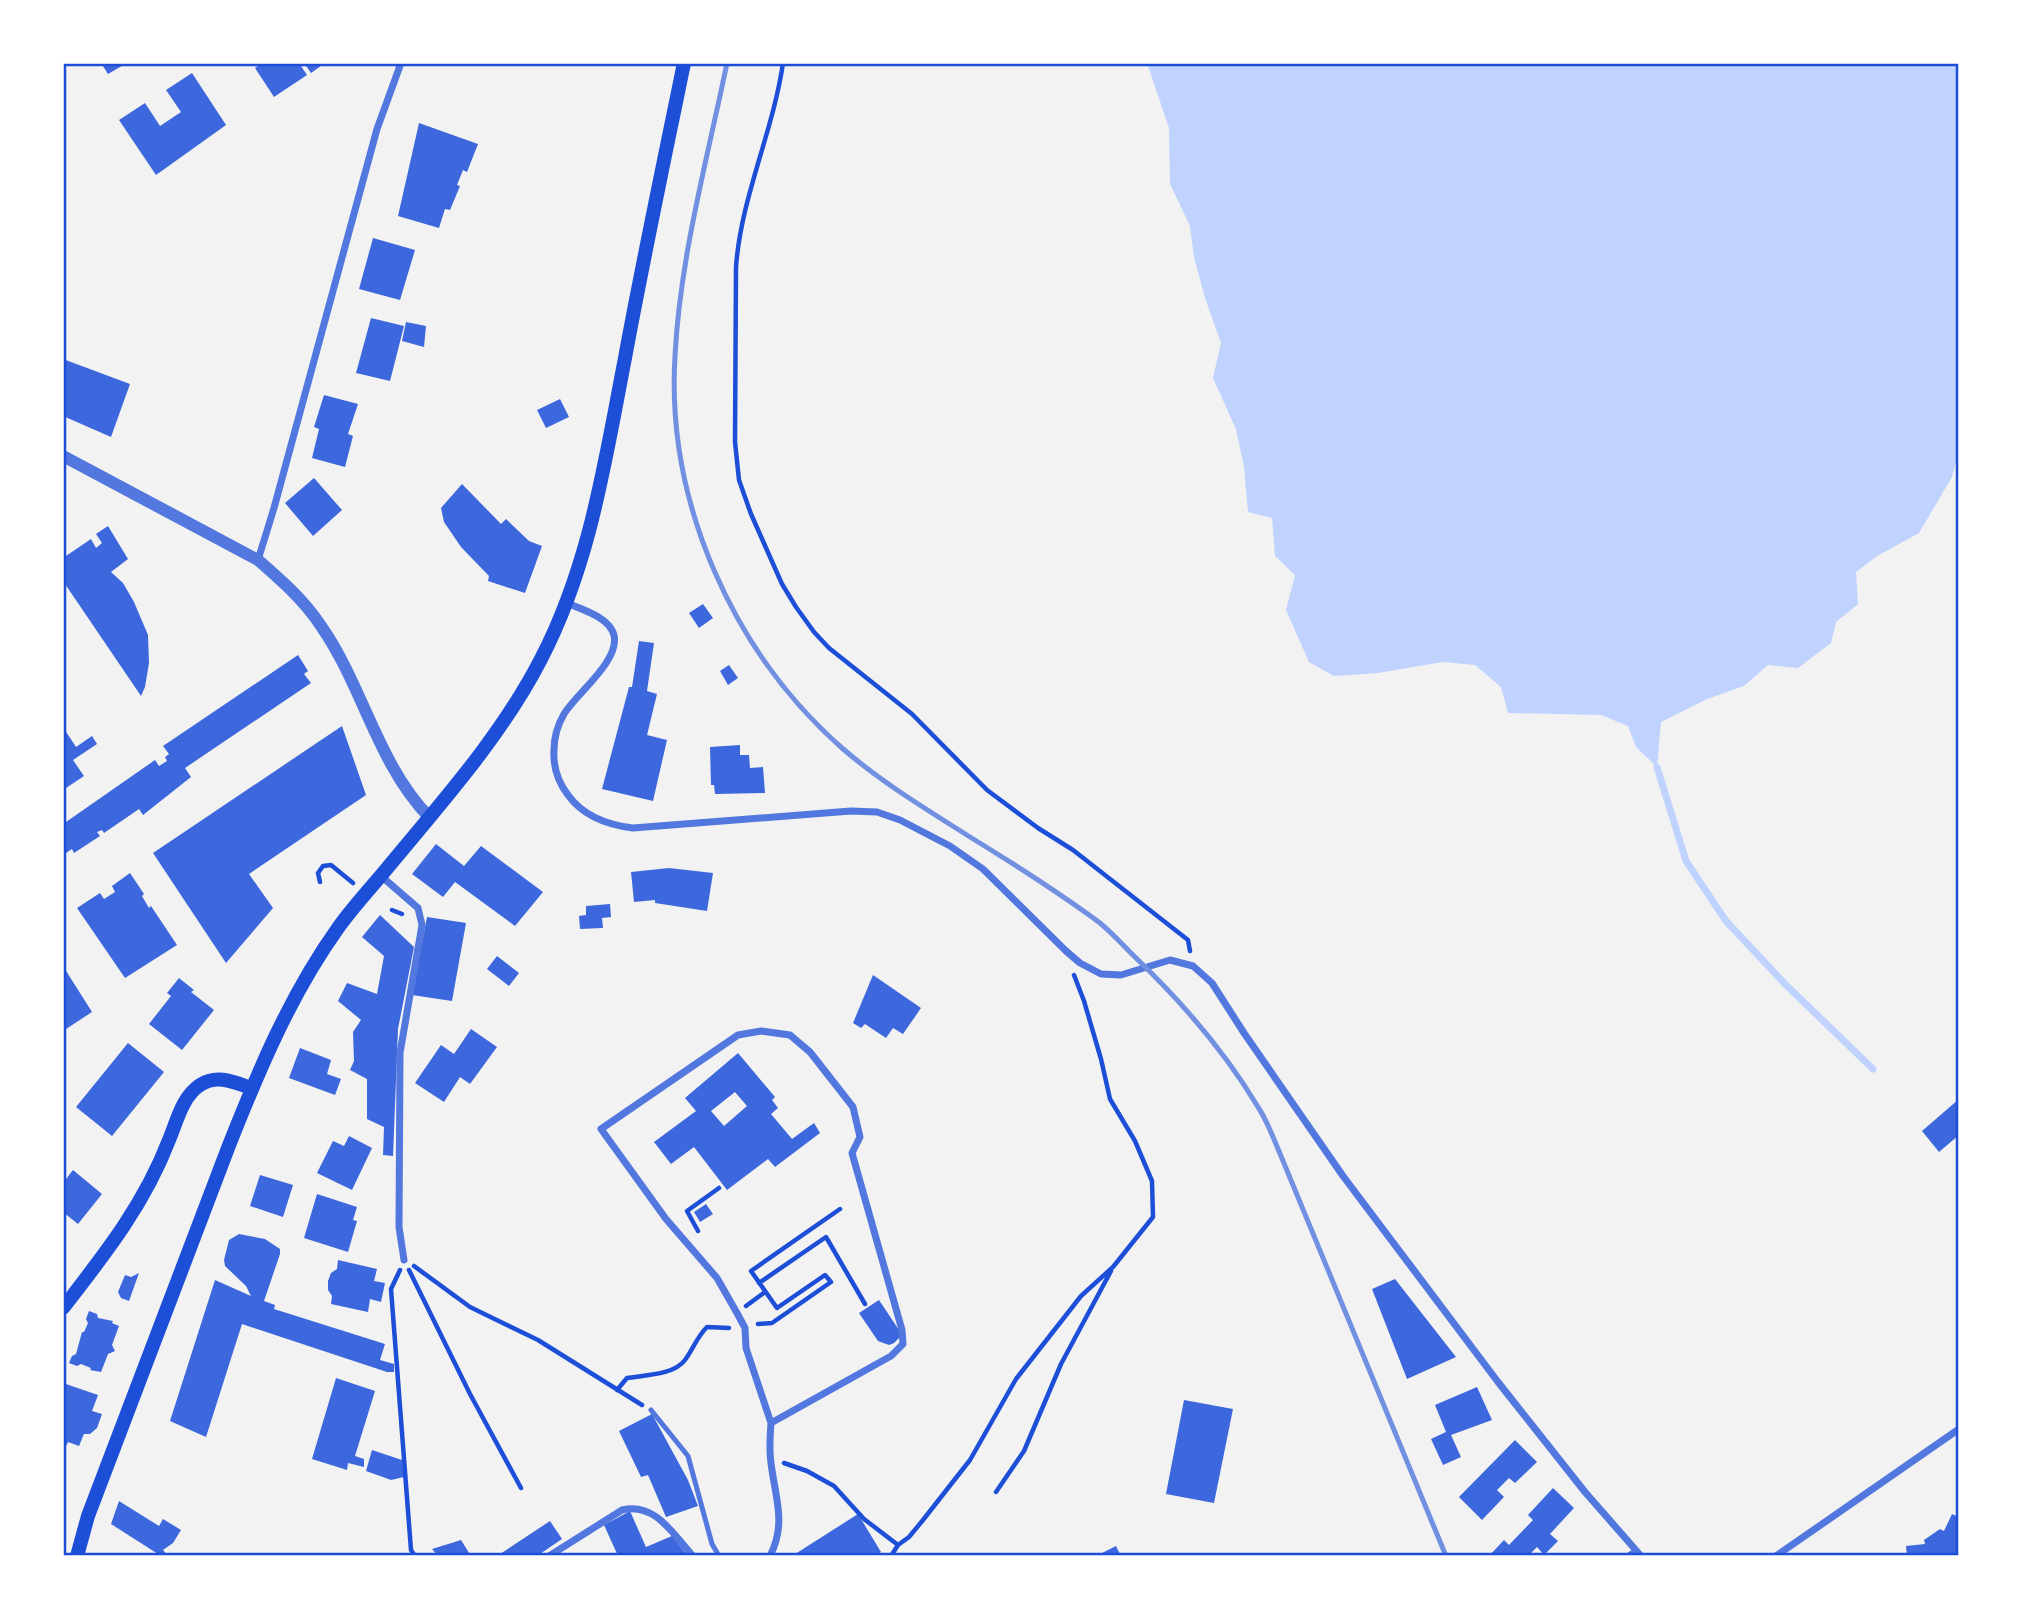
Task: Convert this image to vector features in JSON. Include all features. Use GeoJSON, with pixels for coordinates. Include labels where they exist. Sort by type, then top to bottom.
{"type":"FeatureCollection","features":[{"type":"Feature","properties":{"kind":"main road"},"geometry":{"type":"LineString","coordinates":[[77,1556],[88,1517],[251,1088],[306,975],[340,925],[429,817],[516,704],[542,658],[567,603],[585,551],[596,504],[684,63]]}},
{"type":"Feature","properties":{"kind":"main road"},"geometry":{"type":"LineString","coordinates":[[63,1308],[135,1211],[162,1160],[190,1094],[211,1080],[225,1079],[251,1088]]}},
{"type":"Feature","properties":{"kind":"street"},"geometry":{"type":"LineString","coordinates":[[258,560],[377,129],[401,63]]}},
{"type":"Feature","properties":{"kind":"street"},"geometry":{"type":"LineString","coordinates":[[63,456],[258,560],[304,603],[323,627],[398,778],[412,799],[429,817]]}},
{"type":"Feature","properties":{"kind":"street"},"geometry":{"type":"LineString","coordinates":[[567,603],[603,620],[610,626],[615,640],[610,659],[566,712],[555,736],[553,756],[562,788],[581,808],[604,822],[633,828],[851,811],[877,812],[900,820],[950,846],[983,869],[1080,963],[1101,974],[1121,975],[1170,960],[1193,966],[1212,983],[1343,1176],[1498,1382],[1585,1492],[1639,1553]]}},
{"type":"Feature","properties":{"kind":"street"},"geometry":{"type":"LineString","coordinates":[[381,876],[418,908],[422,925],[400,1053],[399,1227],[404,1259]]}},
{"type":"Feature","properties":{"kind":"street"},"geometry":{"type":"LineString","coordinates":[[770,1556],[778,1541],[780,1521],[770,1459],[771,1423],[746,1348],[745,1328],[717,1278],[666,1219],[601,1129],[738,1035],[761,1031],[790,1035],[810,1052],[853,1107],[860,1137],[852,1153],[902,1330],[903,1344],[891,1356],[771,1423]]}},
{"type":"Feature","properties":{"kind":"street"},"geometry":{"type":"LineString","coordinates":[[1776,1556],[1959,1429]]}},
{"type":"Feature","properties":{"kind":"street"},"geometry":{"type":"LineString","coordinates":[[548,1556],[622,1510],[633,1507],[647,1510],[661,1520],[693,1556]]}},
{"type":"Feature","properties":{"kind":"lane"},"geometry":{"type":"LineString","coordinates":[[651,1410],[688,1456],[712,1544],[719,1556]]}},
{"type":"Feature","properties":{"kind":"lane"},"geometry":{"type":"LineString","coordinates":[[1627,1556],[1639,1553]]}},
{"type":"Feature","properties":{"kind":"path"},"geometry":{"type":"LineString","coordinates":[[783,63],[775,106],[740,236],[736,275],[736,462],[746,502],[776,572],[796,607],[814,632],[830,648],[912,714],[987,790],[1110,877],[1188,940],[1190,950]]}},
{"type":"Feature","properties":{"kind":"path"},"geometry":{"type":"LineString","coordinates":[[320,882],[318,873],[323,866],[331,865],[366,893]]}},
{"type":"Feature","properties":{"kind":"path"},"geometry":{"type":"LineString","coordinates":[[891,1556],[970,1461],[1016,1379],[1082,1296],[1113,1267],[1153,1217],[1152,1181],[1135,1141],[1111,1099],[1084,1001],[1072,971]]}},
{"type":"Feature","properties":{"kind":"path"},"geometry":{"type":"LineString","coordinates":[[687,1211],[719,1188]]}},
{"type":"Feature","properties":{"kind":"path"},"geometry":{"type":"LineString","coordinates":[[617,1390],[627,1378],[674,1369],[684,1362],[707,1327],[745,1328],[764,1322],[772,1323],[831,1282],[825,1275],[777,1308],[751,1271],[841,1209]]}},
{"type":"Feature","properties":{"kind":"path"},"geometry":{"type":"LineString","coordinates":[[759,1283],[826,1237],[865,1304]]}},
{"type":"Feature","properties":{"kind":"path"},"geometry":{"type":"LineString","coordinates":[[404,1259],[470,1307],[538,1340],[651,1410]]}},
{"type":"Feature","properties":{"kind":"path"},"geometry":{"type":"LineString","coordinates":[[404,1259],[470,1394],[520,1488]]}},
{"type":"Feature","properties":{"kind":"path"},"geometry":{"type":"LineString","coordinates":[[404,1259],[391,1289],[411,1550],[415,1556]]}},
{"type":"Feature","properties":{"kind":"path"},"geometry":{"type":"LineString","coordinates":[[996,1492],[1024,1451],[1061,1364],[1113,1267]]}},
{"type":"Feature","properties":{"kind":"path"},"geometry":{"type":"LineString","coordinates":[[737,1313],[765,1292]]}},
{"type":"Feature","properties":{"kind":"path"},"geometry":{"type":"LineString","coordinates":[[770,1459],[807,1471],[834,1486],[864,1518],[898,1545]]}},
{"type":"Feature","properties":{"kind":"water"},"geometry":{"type":"Polygon","coordinates":[[[1147,63],[1959,63],[1959,389],[1956,398],[1959,451],[1952,477],[1919,533],[1877,556],[1856,572],[1858,604],[1836,622],[1831,643],[1798,668],[1768,665],[1744,686],[1707,699],[1661,722],[1657,767],[1636,747],[1628,726],[1601,715],[1508,713],[1501,687],[1475,665],[1443,662],[1378,673],[1334,676],[1309,662],[1286,610],[1295,575],[1275,556],[1272,518],[1248,512],[1244,467],[1236,429],[1213,378],[1221,343],[1194,257],[1190,226],[1170,184],[1169,128],[1147,63]]]}},
{"type":"Feature","properties":{"kind":"building"},"geometry":{"type":"Polygon","coordinates":[[[101,63],[127,63],[108,74],[101,63]]]}},
{"type":"Feature","properties":{"kind":"building"},"geometry":{"type":"Polygon","coordinates":[[[262,63],[269,63],[271,66],[275,63],[299,63],[307,75],[274,97],[255,68],[262,63]]]}},
{"type":"Feature","properties":{"kind":"building"},"geometry":{"type":"Polygon","coordinates":[[[304,63],[325,63],[311,73],[304,63]]]}},
{"type":"Feature","properties":{"kind":"building"},"geometry":{"type":"Polygon","coordinates":[[[192,73],[226,125],[156,175],[119,120],[145,103],[160,126],[181,112],[166,90],[192,73]]]}},
{"type":"Feature","properties":{"kind":"building"},"geometry":{"type":"Polygon","coordinates":[[[419,123],[478,144],[467,172],[463,170],[457,185],[460,186],[450,210],[445,209],[439,228],[398,216],[419,123]]]}},
{"type":"Feature","properties":{"kind":"building"},"geometry":{"type":"Polygon","coordinates":[[[373,238],[415,250],[400,300],[359,289],[373,238]]]}},
{"type":"Feature","properties":{"kind":"building"},"geometry":{"type":"Polygon","coordinates":[[[371,318],[404,326],[390,381],[356,373],[371,318]]]}},
{"type":"Feature","properties":{"kind":"building"},"geometry":{"type":"Polygon","coordinates":[[[406,322],[426,326],[424,347],[402,341],[406,322]]]}},
{"type":"Feature","properties":{"kind":"building"},"geometry":{"type":"Polygon","coordinates":[[[63,359],[130,384],[111,437],[63,416],[63,359]]]}},
{"type":"Feature","properties":{"kind":"building"},"geometry":{"type":"Polygon","coordinates":[[[324,395],[358,404],[348,434],[353,436],[345,467],[312,458],[319,429],[314,427],[324,395]]]}},
{"type":"Feature","properties":{"kind":"building"},"geometry":{"type":"Polygon","coordinates":[[[560,399],[569,417],[546,428],[537,410],[560,399]]]}},
{"type":"Feature","properties":{"kind":"building"},"geometry":{"type":"Polygon","coordinates":[[[314,478],[342,510],[313,536],[285,503],[314,478]]]}},
{"type":"Feature","properties":{"kind":"building"},"geometry":{"type":"Polygon","coordinates":[[[462,484],[501,524],[506,519],[529,541],[542,546],[525,593],[488,581],[489,576],[461,547],[444,522],[441,508],[462,484]]]}},
{"type":"Feature","properties":{"kind":"building"},"geometry":{"type":"Polygon","coordinates":[[[108,526],[128,559],[111,572],[123,583],[148,635],[149,663],[141,696],[63,581],[63,558],[91,539],[96,548],[102,543],[96,534],[108,526]]]}},
{"type":"Feature","properties":{"kind":"building"},"geometry":{"type":"Polygon","coordinates":[[[703,604],[713,618],[699,628],[689,613],[703,604]]]}},
{"type":"Feature","properties":{"kind":"building"},"geometry":{"type":"Polygon","coordinates":[[[639,641],[654,643],[647,691],[657,694],[647,735],[667,740],[653,801],[602,789],[629,687],[632,687],[639,641]]]}},
{"type":"Feature","properties":{"kind":"building"},"geometry":{"type":"Polygon","coordinates":[[[298,655],[308,671],[304,674],[311,683],[185,768],[191,777],[143,815],[139,809],[104,833],[102,830],[97,832],[100,836],[74,853],[72,849],[63,855],[63,817],[66,822],[155,760],[159,766],[167,761],[165,757],[169,754],[163,746],[298,655]]]}},
{"type":"Feature","properties":{"kind":"building"},"geometry":{"type":"Polygon","coordinates":[[[729,665],[738,678],[728,685],[720,671],[729,665]]]}},
{"type":"Feature","properties":{"kind":"building"},"geometry":{"type":"Polygon","coordinates":[[[342,726],[366,795],[249,874],[273,908],[226,963],[153,853],[342,726]]]}},
{"type":"Feature","properties":{"kind":"building"},"geometry":{"type":"Polygon","coordinates":[[[63,727],[76,747],[92,736],[97,744],[73,760],[84,776],[63,790],[63,727]]]}},
{"type":"Feature","properties":{"kind":"building"},"geometry":{"type":"Polygon","coordinates":[[[740,745],[740,755],[749,755],[750,768],[763,767],[765,793],[715,794],[714,785],[711,785],[710,747],[740,745]]]}},
{"type":"Feature","properties":{"kind":"building"},"geometry":{"type":"Polygon","coordinates":[[[436,844],[464,866],[481,846],[543,892],[515,926],[455,882],[443,897],[412,874],[436,844]]]}},
{"type":"Feature","properties":{"kind":"building"},"geometry":{"type":"Polygon","coordinates":[[[669,868],[713,873],[707,911],[655,903],[655,900],[634,902],[631,872],[669,868]]]}},
{"type":"Feature","properties":{"kind":"building"},"geometry":{"type":"Polygon","coordinates":[[[130,873],[144,894],[142,896],[149,908],[151,906],[177,945],[125,978],[77,908],[100,893],[104,899],[115,892],[112,886],[130,873]]]}},
{"type":"Feature","properties":{"kind":"building"},"geometry":{"type":"Polygon","coordinates":[[[610,904],[611,917],[602,918],[603,928],[580,929],[579,916],[586,915],[586,906],[610,904]]]}},
{"type":"Feature","properties":{"kind":"building"},"geometry":{"type":"Polygon","coordinates":[[[380,915],[414,947],[398,1029],[393,1156],[383,1155],[384,1127],[367,1119],[367,1079],[350,1070],[354,1061],[353,1032],[361,1020],[338,1001],[347,983],[377,994],[384,956],[362,937],[380,915]]]}},
{"type":"Feature","properties":{"kind":"building"},"geometry":{"type":"Polygon","coordinates":[[[427,917],[466,923],[452,1001],[412,995],[427,917]]]}},
{"type":"Feature","properties":{"kind":"building"},"geometry":{"type":"Polygon","coordinates":[[[497,956],[519,973],[509,986],[487,969],[497,956]]]}},
{"type":"Feature","properties":{"kind":"building"},"geometry":{"type":"Polygon","coordinates":[[[63,966],[92,1012],[63,1031],[63,966]]]}},
{"type":"Feature","properties":{"kind":"building"},"geometry":{"type":"Polygon","coordinates":[[[873,975],[921,1008],[903,1034],[893,1028],[886,1038],[865,1024],[861,1028],[853,1023],[873,975]]]}},
{"type":"Feature","properties":{"kind":"building"},"geometry":{"type":"Polygon","coordinates":[[[179,978],[194,990],[191,992],[214,1010],[182,1050],[149,1024],[171,996],[167,993],[179,978]]]}},
{"type":"Feature","properties":{"kind":"building"},"geometry":{"type":"Polygon","coordinates":[[[471,1029],[497,1047],[470,1084],[460,1077],[444,1102],[415,1083],[441,1045],[454,1054],[471,1029]]]}},
{"type":"Feature","properties":{"kind":"building"},"geometry":{"type":"Polygon","coordinates":[[[128,1043],[164,1072],[112,1136],[76,1107],[128,1043]]]}},
{"type":"Feature","properties":{"kind":"building"},"geometry":{"type":"Polygon","coordinates":[[[300,1048],[331,1060],[327,1074],[341,1079],[335,1095],[289,1078],[300,1048]]]}},
{"type":"Feature","properties":{"kind":"building"},"geometry":{"type":"Polygon","coordinates":[[[738,1053],[775,1097],[772,1100],[778,1108],[771,1114],[792,1139],[814,1123],[820,1133],[775,1167],[768,1159],[727,1190],[694,1147],[671,1164],[654,1142],[696,1111],[685,1098],[738,1053]],[[735,1092],[711,1111],[724,1126],[747,1106],[735,1092]]]}},
{"type":"Feature","properties":{"kind":"building"},"geometry":{"type":"Polygon","coordinates":[[[1959,1099],[1959,1135],[1939,1152],[1922,1131],[1959,1099]]]}},
{"type":"Feature","properties":{"kind":"building"},"geometry":{"type":"Polygon","coordinates":[[[349,1136],[372,1148],[352,1190],[317,1173],[333,1141],[344,1146],[349,1136]]]}},
{"type":"Feature","properties":{"kind":"building"},"geometry":{"type":"Polygon","coordinates":[[[73,1170],[102,1194],[78,1224],[63,1212],[63,1183],[73,1170]]]}},
{"type":"Feature","properties":{"kind":"building"},"geometry":{"type":"Polygon","coordinates":[[[260,1175],[293,1185],[283,1217],[250,1206],[260,1175]]]}},
{"type":"Feature","properties":{"kind":"building"},"geometry":{"type":"Polygon","coordinates":[[[317,1194],[357,1207],[353,1220],[357,1221],[348,1252],[304,1238],[317,1194]]]}},
{"type":"Feature","properties":{"kind":"building"},"geometry":{"type":"Polygon","coordinates":[[[706,1204],[713,1214],[700,1222],[694,1212],[706,1204]]]}},
{"type":"Feature","properties":{"kind":"building"},"geometry":{"type":"Polygon","coordinates":[[[239,1234],[265,1239],[280,1249],[264,1301],[275,1305],[274,1309],[385,1344],[380,1360],[394,1364],[394,1372],[387,1372],[242,1324],[206,1437],[170,1421],[215,1280],[251,1296],[246,1286],[225,1266],[229,1240],[239,1234]]]}},
{"type":"Feature","properties":{"kind":"building"},"geometry":{"type":"Polygon","coordinates":[[[338,1260],[377,1269],[374,1281],[385,1283],[381,1302],[370,1299],[368,1312],[331,1304],[328,1281],[331,1273],[337,1269],[338,1260]]]}},
{"type":"Feature","properties":{"kind":"building"},"geometry":{"type":"Polygon","coordinates":[[[139,1273],[129,1301],[121,1298],[118,1292],[125,1275],[131,1277],[139,1273]]]}},
{"type":"Feature","properties":{"kind":"building"},"geometry":{"type":"Polygon","coordinates":[[[1395,1279],[1456,1357],[1407,1379],[1372,1289],[1395,1279]]]}},
{"type":"Feature","properties":{"kind":"building"},"geometry":{"type":"Polygon","coordinates":[[[879,1300],[899,1330],[899,1338],[889,1345],[878,1341],[859,1313],[879,1300]]]}},
{"type":"Feature","properties":{"kind":"building"},"geometry":{"type":"Polygon","coordinates":[[[89,1311],[97,1314],[98,1318],[113,1321],[112,1323],[119,1326],[112,1345],[115,1351],[108,1354],[101,1372],[90,1370],[91,1368],[81,1364],[77,1366],[69,1363],[76,1354],[82,1332],[88,1323],[86,1319],[89,1311]]]}},
{"type":"Feature","properties":{"kind":"building"},"geometry":{"type":"Polygon","coordinates":[[[336,1378],[375,1391],[355,1456],[364,1459],[364,1467],[348,1463],[347,1470],[312,1459],[336,1378]]]}},
{"type":"Feature","properties":{"kind":"building"},"geometry":{"type":"Polygon","coordinates":[[[63,1383],[98,1395],[92,1411],[102,1414],[97,1428],[90,1434],[84,1434],[79,1446],[63,1443],[63,1383]]]}},
{"type":"Feature","properties":{"kind":"building"},"geometry":{"type":"Polygon","coordinates":[[[1477,1387],[1492,1420],[1451,1435],[1461,1457],[1443,1465],[1431,1439],[1446,1432],[1435,1405],[1477,1387]]]}},
{"type":"Feature","properties":{"kind":"building"},"geometry":{"type":"Polygon","coordinates":[[[1184,1400],[1233,1409],[1214,1503],[1166,1494],[1184,1400]]]}},
{"type":"Feature","properties":{"kind":"building"},"geometry":{"type":"Polygon","coordinates":[[[652,1414],[688,1480],[698,1506],[666,1517],[648,1475],[641,1477],[619,1431],[652,1414]]]}},
{"type":"Feature","properties":{"kind":"building"},"geometry":{"type":"Polygon","coordinates":[[[1515,1440],[1537,1462],[1515,1483],[1509,1478],[1497,1490],[1504,1497],[1482,1520],[1459,1497],[1515,1440]]]}},
{"type":"Feature","properties":{"kind":"building"},"geometry":{"type":"Polygon","coordinates":[[[372,1450],[402,1460],[404,1477],[391,1480],[366,1471],[372,1450]]]}},
{"type":"Feature","properties":{"kind":"building"},"geometry":{"type":"Polygon","coordinates":[[[1553,1488],[1574,1508],[1550,1534],[1558,1541],[1544,1555],[1537,1547],[1528,1556],[1489,1556],[1504,1540],[1509,1545],[1533,1520],[1528,1515],[1553,1488]]]}},
{"type":"Feature","properties":{"kind":"building"},"geometry":{"type":"Polygon","coordinates":[[[119,1501],[159,1526],[163,1519],[181,1530],[173,1543],[163,1550],[168,1556],[155,1556],[158,1554],[111,1524],[119,1501]]]}},
{"type":"Feature","properties":{"kind":"building"},"geometry":{"type":"Polygon","coordinates":[[[630,1511],[646,1547],[672,1536],[688,1556],[618,1556],[604,1525],[630,1511]]]}},
{"type":"Feature","properties":{"kind":"building"},"geometry":{"type":"Polygon","coordinates":[[[858,1514],[881,1552],[875,1556],[792,1556],[858,1514]]]}},
{"type":"Feature","properties":{"kind":"building"},"geometry":{"type":"Polygon","coordinates":[[[1952,1514],[1959,1517],[1959,1556],[1907,1556],[1906,1546],[1925,1544],[1924,1540],[1940,1529],[1944,1531],[1952,1514]]]}},
{"type":"Feature","properties":{"kind":"building"},"geometry":{"type":"Polygon","coordinates":[[[550,1521],[562,1539],[537,1556],[497,1556],[550,1521]]]}},
{"type":"Feature","properties":{"kind":"building"},"geometry":{"type":"Polygon","coordinates":[[[461,1540],[471,1556],[438,1556],[432,1549],[461,1540]]]}},
{"type":"Feature","properties":{"kind":"building"},"geometry":{"type":"Polygon","coordinates":[[[1116,1546],[1121,1556],[1096,1556],[1116,1546]]]}},
{"type":"Feature","properties":{"kind":"waterway"},"geometry":{"type":"LineString","coordinates":[[1657,767],[1686,861],[1726,921],[1785,984],[1873,1069]]}},
{"type":"Feature","properties":{"kind":"railway"},"geometry":{"type":"LineString","coordinates":[[727,63],[688,246],[675,356],[675,411],[682,465],[695,519],[714,571],[739,620],[769,667],[803,710],[842,748],[904,795],[1036,878],[1100,923],[1185,1009],[1231,1066],[1271,1131],[1446,1556]]}}]}
